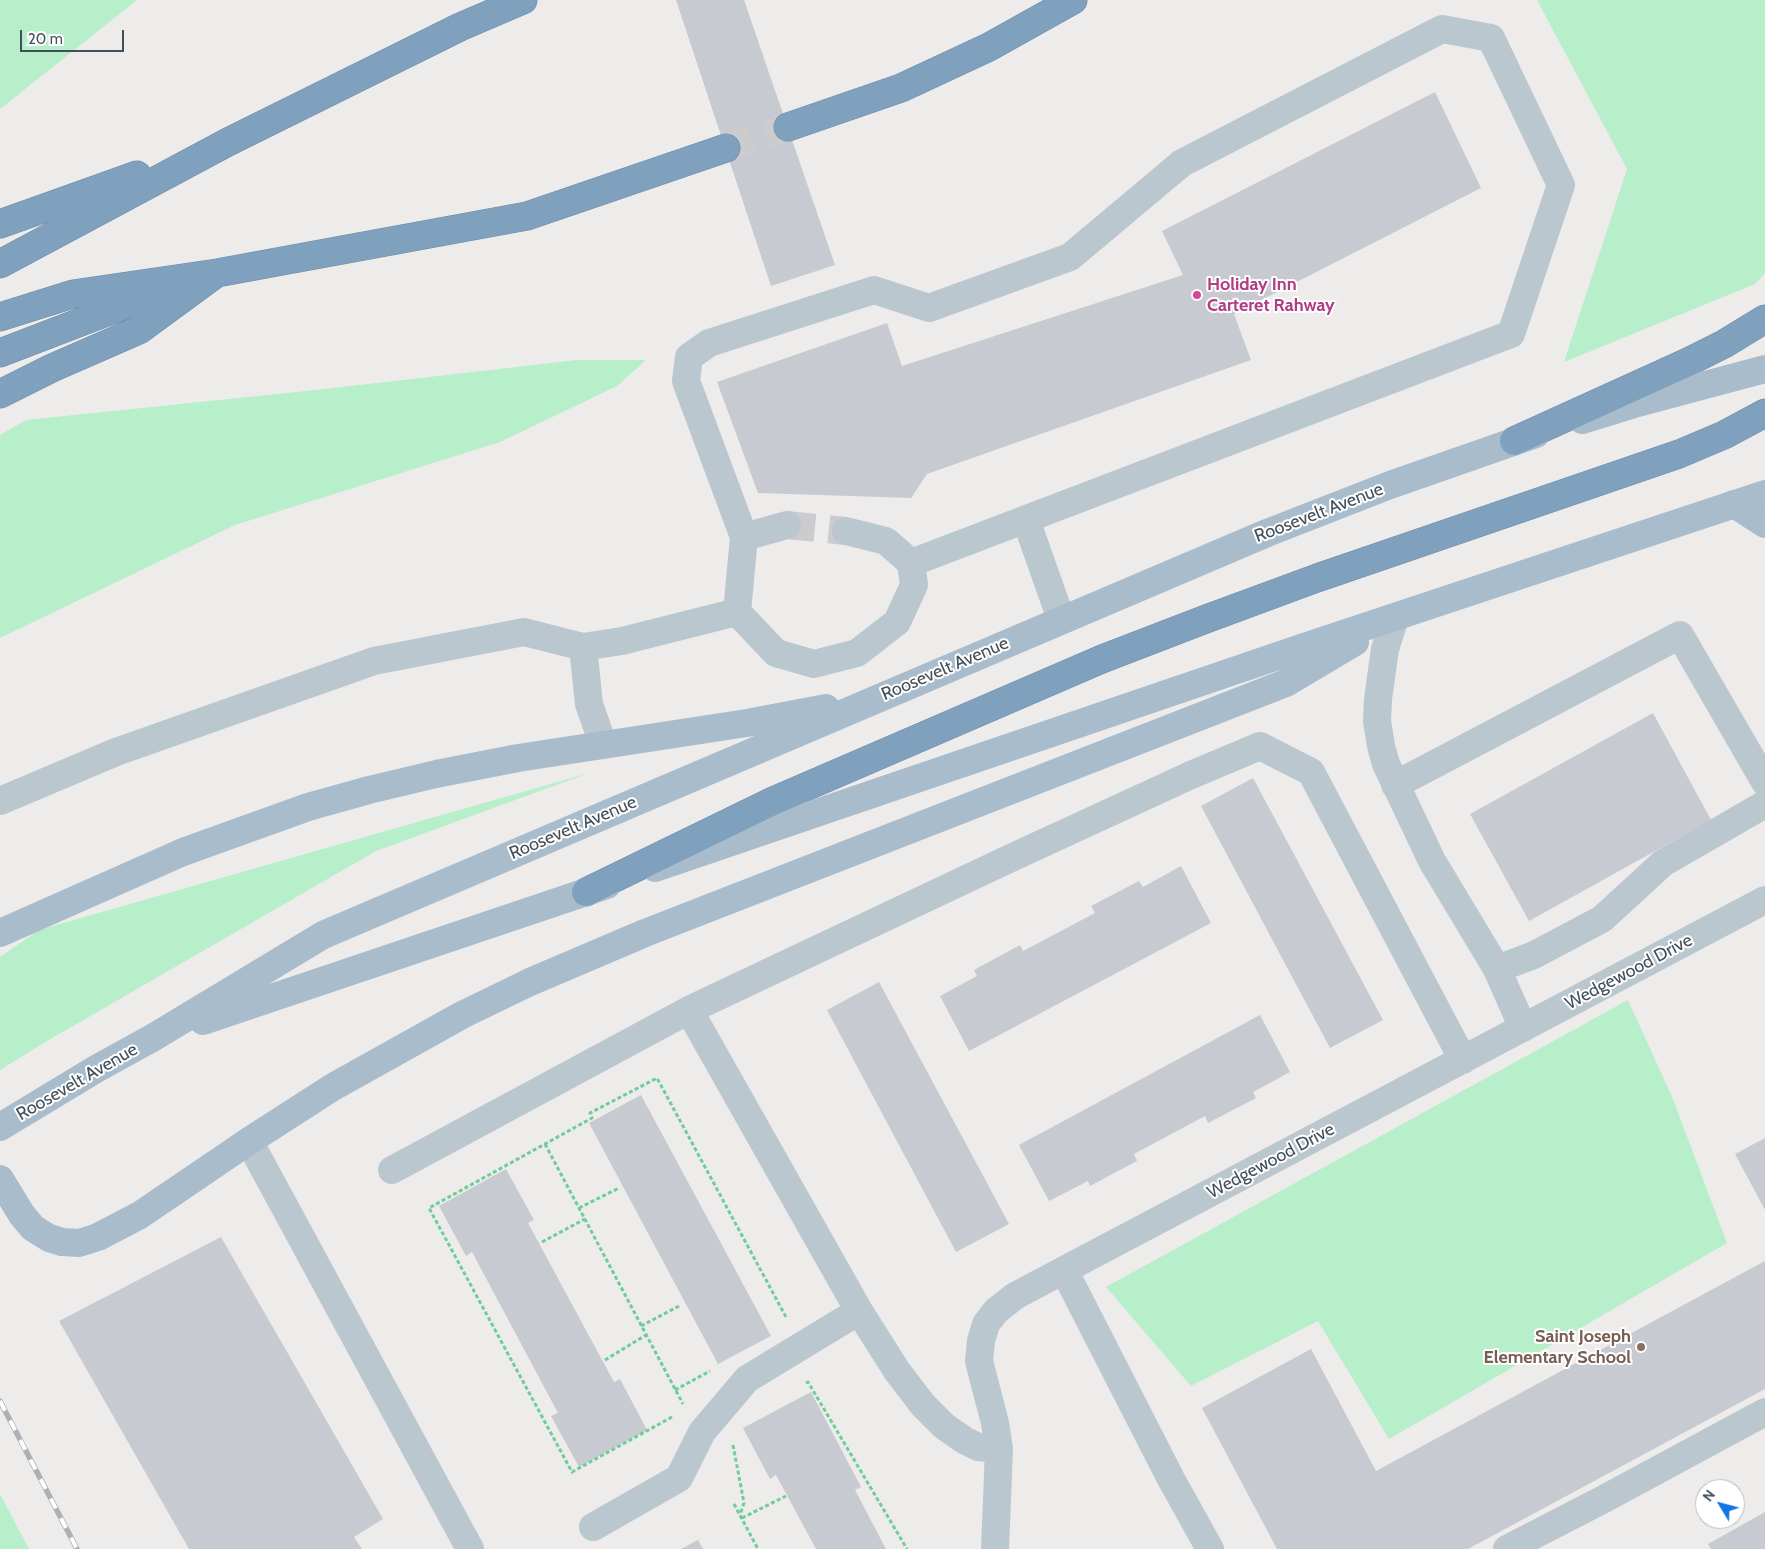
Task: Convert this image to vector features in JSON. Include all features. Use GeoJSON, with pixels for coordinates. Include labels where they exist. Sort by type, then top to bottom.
{"type":"FeatureCollection","features":[{"type":"Feature","properties":{"kind":"highway"},"geometry":{"type":"LineString","coordinates":[[0,264],[228,142],[460,27],[523,0]]}},
{"type":"Feature","properties":{"kind":"highway"},"geometry":{"type":"LineString","coordinates":[[788,127],[908,84],[989,47],[1073,0]]}},
{"type":"Feature","properties":{"kind":"highway"},"geometry":{"type":"LineString","coordinates":[[0,224],[228,142]]}},
{"type":"Feature","properties":{"kind":"highway"},"geometry":{"type":"LineString","coordinates":[[0,316],[73,294],[217,273],[527,216],[726,148]]}},
{"type":"Feature","properties":{"kind":"highway"},"geometry":{"type":"LineString","coordinates":[[0,353],[128,302],[217,273]]}},
{"type":"Feature","properties":{"kind":"highway"},"geometry":{"type":"LineString","coordinates":[[0,394],[52,368],[138,330],[217,273]]}},
{"type":"Feature","properties":{"kind":"highway"},"geometry":{"type":"LineString","coordinates":[[1514,441],[1688,362],[1724,344],[1765,319]]}},
{"type":"Feature","properties":{"kind":"highway"},"geometry":{"type":"LineString","coordinates":[[586,892],[773,801],[1111,656],[1317,578],[1588,487],[1679,454],[1724,435],[1765,413]]}},
{"type":"Feature","properties":{"kind":"main road","name":"Roosevelt Avenue"},"geometry":{"type":"LineString","coordinates":[[4,1124],[154,1037],[323,935],[876,698],[1267,533],[1390,485],[1514,441],[1634,404],[1765,370]]}},
{"type":"Feature","properties":{"kind":"main road","name":"Roosevelt Avenue"},"geometry":{"type":"LineString","coordinates":[[154,1037],[1298,649],[1765,494]]}},
{"type":"Feature","properties":{"kind":"main road"},"geometry":{"type":"LineString","coordinates":[[1734,504],[1765,524]]}},
{"type":"Feature","properties":{"kind":"main road"},"geometry":{"type":"LineString","coordinates":[[0,1179],[11,1199],[33,1228],[48,1238],[62,1242],[79,1243],[98,1237],[140,1216],[333,1087],[462,1015],[530,982],[645,933],[1039,781],[1286,683],[1394,618]]}},
{"type":"Feature","properties":{"kind":"main road"},"geometry":{"type":"LineString","coordinates":[[0,933],[183,852],[308,807],[436,774],[518,758],[746,723],[876,698]]}},
{"type":"Feature","properties":{"kind":"street"},"geometry":{"type":"LineString","coordinates":[[846,531],[886,541],[912,563],[914,585],[897,622],[858,653],[814,664],[776,652],[737,612],[744,536],[686,381],[689,357],[708,343],[874,290],[929,308],[1070,257],[1182,163],[1442,28],[1491,38],[1561,185],[1511,334],[912,563]]}},
{"type":"Feature","properties":{"kind":"street"},"geometry":{"type":"LineString","coordinates":[[1026,520],[1061,620]]}},
{"type":"Feature","properties":{"kind":"street"},"geometry":{"type":"LineString","coordinates":[[744,536],[787,525]]}},
{"type":"Feature","properties":{"kind":"street"},"geometry":{"type":"LineString","coordinates":[[0,801],[116,752],[374,661],[524,632],[584,647],[622,642],[737,612]]}},
{"type":"Feature","properties":{"kind":"street"},"geometry":{"type":"LineString","coordinates":[[1394,618],[1381,672],[1377,721],[1381,746],[1395,785],[1432,860],[1497,969],[1523,1028]]}},
{"type":"Feature","properties":{"kind":"street"},"geometry":{"type":"LineString","coordinates":[[1395,785],[1680,634],[1765,782]]}},
{"type":"Feature","properties":{"kind":"street"},"geometry":{"type":"LineString","coordinates":[[584,647],[589,704],[603,744]]}},
{"type":"Feature","properties":{"kind":"street"},"geometry":{"type":"LineString","coordinates":[[392,1170],[689,1010],[1013,856],[1191,775],[1260,746],[1311,772],[1463,1060]]}},
{"type":"Feature","properties":{"kind":"street"},"geometry":{"type":"LineString","coordinates":[[1497,969],[1534,956],[1602,919],[1663,863],[1755,811]]}},
{"type":"Feature","properties":{"kind":"street","name":"Wedgewood Drive"},"geometry":{"type":"LineString","coordinates":[[995,1549],[999,1449],[995,1423],[979,1361],[980,1341],[986,1324],[996,1311],[1015,1296],[1765,900]]}},
{"type":"Feature","properties":{"kind":"street"},"geometry":{"type":"LineString","coordinates":[[689,1010],[859,1311],[897,1371],[923,1404],[944,1426],[978,1447],[999,1449]]}},
{"type":"Feature","properties":{"kind":"street"},"geometry":{"type":"LineString","coordinates":[[250,1141],[470,1549]]}},
{"type":"Feature","properties":{"kind":"street"},"geometry":{"type":"LineString","coordinates":[[1064,1270],[1171,1479],[1210,1549]]}},
{"type":"Feature","properties":{"kind":"street"},"geometry":{"type":"LineString","coordinates":[[593,1527],[679,1478],[695,1420],[747,1379],[859,1311]]}},
{"type":"Feature","properties":{"kind":"street"},"geometry":{"type":"LineString","coordinates":[[1507,1549],[1765,1412]]}},
{"type":"Feature","properties":{"kind":"path"},"geometry":{"type":"LineString","coordinates":[[545,1144],[675,1390],[695,1420],[572,1472],[429,1208],[592,1118],[590,1113],[657,1078],[787,1318]]}},
{"type":"Feature","properties":{"kind":"path"},"geometry":{"type":"LineString","coordinates":[[579,1208],[620,1188]]}},
{"type":"Feature","properties":{"kind":"path"},"geometry":{"type":"LineString","coordinates":[[542,1242],[584,1219]]}},
{"type":"Feature","properties":{"kind":"path"},"geometry":{"type":"LineString","coordinates":[[641,1326],[681,1305]]}},
{"type":"Feature","properties":{"kind":"path"},"geometry":{"type":"LineString","coordinates":[[605,1360],[646,1335]]}},
{"type":"Feature","properties":{"kind":"path"},"geometry":{"type":"LineString","coordinates":[[675,1390],[717,1367]]}},
{"type":"Feature","properties":{"kind":"path"},"geometry":{"type":"LineString","coordinates":[[799,1386],[808,1382],[907,1549]]}},
{"type":"Feature","properties":{"kind":"path"},"geometry":{"type":"LineString","coordinates":[[733,1443],[744,1503],[741,1516]]}},
{"type":"Feature","properties":{"kind":"path"},"geometry":{"type":"LineString","coordinates":[[741,1516],[786,1496]]}},
{"type":"Feature","properties":{"kind":"path"},"geometry":{"type":"LineString","coordinates":[[734,1504],[758,1549]]}},
{"type":"Feature","properties":{"kind":"green space"},"geometry":{"type":"Polygon","coordinates":[[[0,0],[137,0],[0,109],[0,0]]]}},
{"type":"Feature","properties":{"kind":"green space"},"geometry":{"type":"Polygon","coordinates":[[[1537,0],[1765,0],[1765,273],[1755,284],[1564,362],[1627,169],[1537,0]]]}},
{"type":"Feature","properties":{"kind":"green space"},"geometry":{"type":"Polygon","coordinates":[[[577,360],[646,360],[617,386],[500,442],[235,525],[0,638],[0,435],[26,420],[316,390],[577,360]]]}},
{"type":"Feature","properties":{"kind":"green space"},"geometry":{"type":"Polygon","coordinates":[[[589,773],[376,851],[0,1070],[0,957],[39,930],[589,773]]]}},
{"type":"Feature","properties":{"kind":"green space"},"geometry":{"type":"Polygon","coordinates":[[[1628,1000],[1673,1099],[1727,1243],[1389,1439],[1318,1321],[1191,1386],[1106,1287],[1628,1000]]]}},
{"type":"Feature","properties":{"kind":"green space"},"geometry":{"type":"Polygon","coordinates":[[[0,1494],[29,1549],[0,1549],[0,1494]]]}},
{"type":"Feature","properties":{"kind":"building"},"geometry":{"type":"Polygon","coordinates":[[[676,0],[744,0],[835,265],[771,286],[676,0]]]}},
{"type":"Feature","properties":{"kind":"building","name":"Holiday Inn Carteret Rahway"},"geometry":{"type":"Polygon","coordinates":[[[1435,92],[1481,188],[1234,314],[1251,360],[927,474],[911,498],[758,493],[717,382],[887,323],[902,366],[1183,275],[1162,231],[1435,92]]]}},
{"type":"Feature","properties":{"kind":"building"},"geometry":{"type":"Polygon","coordinates":[[[1653,713],[1711,820],[1529,921],[1470,814],[1653,713]]]}},
{"type":"Feature","properties":{"kind":"building"},"geometry":{"type":"Polygon","coordinates":[[[1253,778],[1383,1020],[1330,1048],[1201,806],[1253,778]]]}},
{"type":"Feature","properties":{"kind":"building"},"geometry":{"type":"Polygon","coordinates":[[[1181,866],[1211,923],[969,1051],[940,996],[977,976],[974,970],[1020,945],[1023,951],[1095,913],[1091,906],[1139,881],[1143,887],[1181,866]]]}},
{"type":"Feature","properties":{"kind":"building"},"geometry":{"type":"Polygon","coordinates":[[[879,982],[1009,1224],[956,1252],[827,1010],[879,982]]]}},
{"type":"Feature","properties":{"kind":"building"},"geometry":{"type":"Polygon","coordinates":[[[1260,1015],[1290,1072],[1253,1092],[1256,1098],[1208,1123],[1205,1116],[1134,1154],[1137,1161],[1090,1186],[1088,1181],[1049,1201],[1019,1145],[1260,1015]]]}},
{"type":"Feature","properties":{"kind":"building"},"geometry":{"type":"Polygon","coordinates":[[[641,1095],[771,1336],[718,1364],[589,1123],[641,1095]]]}},
{"type":"Feature","properties":{"kind":"building"},"geometry":{"type":"Polygon","coordinates":[[[1765,1138],[1765,1210],[1735,1154],[1765,1138]]]}},
{"type":"Feature","properties":{"kind":"building"},"geometry":{"type":"Polygon","coordinates":[[[506,1169],[534,1220],[528,1223],[614,1382],[620,1379],[647,1430],[579,1467],[551,1416],[558,1413],[472,1252],[466,1256],[439,1206],[506,1169]]]}},
{"type":"Feature","properties":{"kind":"building"},"geometry":{"type":"Polygon","coordinates":[[[221,1237],[383,1519],[354,1537],[362,1549],[189,1549],[59,1321],[221,1237]]]}},
{"type":"Feature","properties":{"kind":"building"},"geometry":{"type":"Polygon","coordinates":[[[1765,1261],[1765,1389],[1468,1549],[1277,1549],[1202,1408],[1311,1349],[1376,1471],[1765,1261]]]}},
{"type":"Feature","properties":{"kind":"building"},"geometry":{"type":"Polygon","coordinates":[[[811,1392],[861,1487],[855,1490],[886,1549],[816,1549],[776,1475],[770,1479],[743,1428],[811,1392]]]}},
{"type":"Feature","properties":{"kind":"building"},"geometry":{"type":"Polygon","coordinates":[[[1765,1512],[1765,1549],[1711,1549],[1708,1544],[1735,1529],[1745,1529],[1745,1523],[1765,1512]]]}},
{"type":"Feature","properties":{"kind":"building"},"geometry":{"type":"Polygon","coordinates":[[[698,1540],[703,1549],[681,1549],[698,1540]]]}},
{"type":"Feature","properties":{"kind":"tunnel"},"geometry":{"type":"LineString","coordinates":[[726,148],[788,127]]}},
{"type":"Feature","properties":{"kind":"tunnel"},"geometry":{"type":"LineString","coordinates":[[787,525],[846,531]]}},
{"type":"Feature","properties":{"kind":"railway"},"geometry":{"type":"LineString","coordinates":[[0,1401],[77,1549]]}},
{"type":"Feature","properties":{"kind":"place","name":"Holiday Inn Carteret Rahway"},"geometry":{"type":"Point","coordinates":[1197,295]}},
{"type":"Feature","properties":{"kind":"place","name":"Saint Joseph Elementary School"},"geometry":{"type":"Point","coordinates":[1641,1347]}}]}
